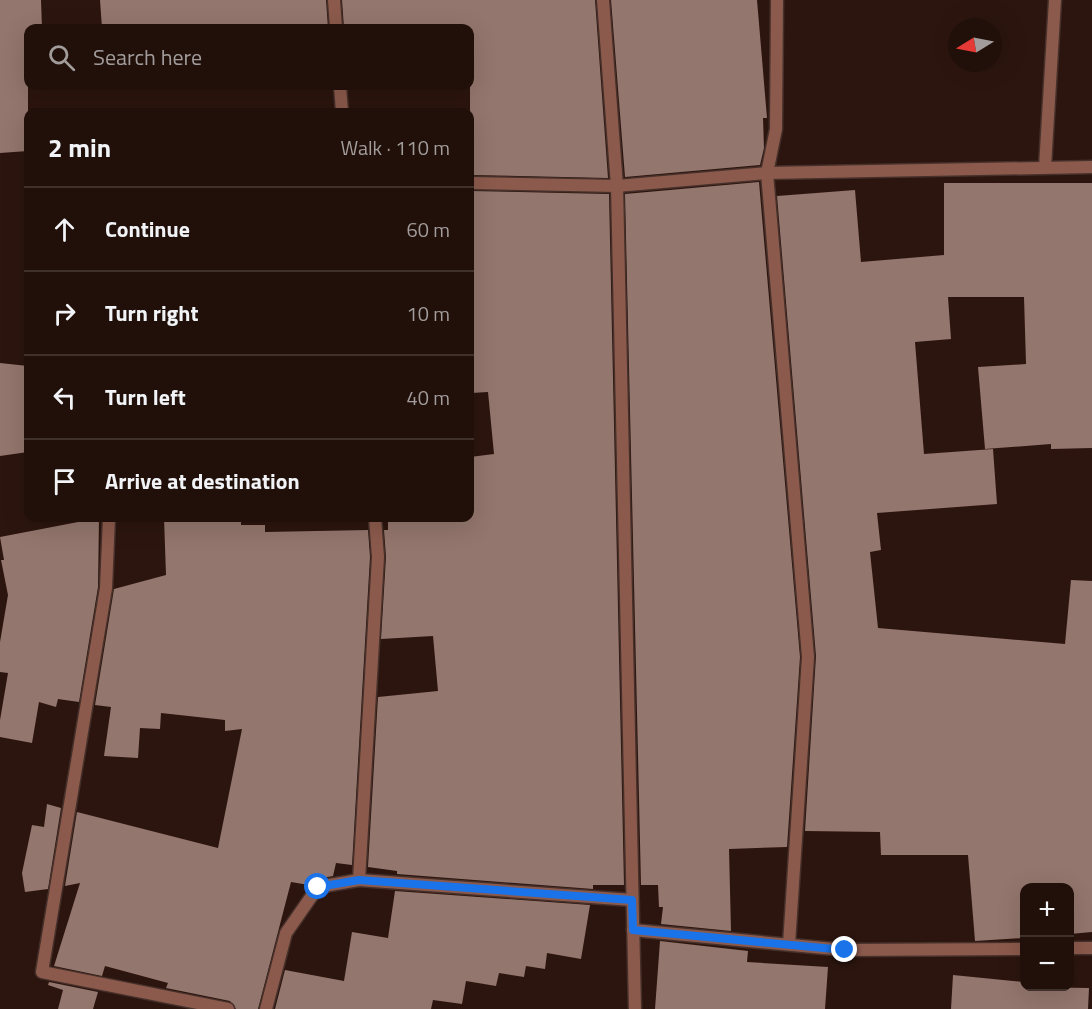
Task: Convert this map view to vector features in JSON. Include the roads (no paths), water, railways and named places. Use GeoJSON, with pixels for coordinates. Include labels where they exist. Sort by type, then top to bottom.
{"type":"FeatureCollection","features":[{"type":"Feature","properties":{"kind":"street"},"geometry":{"type":"LineString","coordinates":[[334,0],[336,24]]}},
{"type":"Feature","properties":{"kind":"street"},"geometry":{"type":"LineString","coordinates":[[603,0],[617,186],[635,1009]]}},
{"type":"Feature","properties":{"kind":"street"},"geometry":{"type":"LineString","coordinates":[[777,0],[776,129],[767,174],[808,657],[789,945]]}},
{"type":"Feature","properties":{"kind":"street"},"geometry":{"type":"LineString","coordinates":[[1045,167],[1055,0]]}},
{"type":"Feature","properties":{"kind":"street"},"geometry":{"type":"LineString","coordinates":[[340,90],[342,108]]}},
{"type":"Feature","properties":{"kind":"street"},"geometry":{"type":"LineString","coordinates":[[474,183],[617,186],[767,174],[1092,167]]}},
{"type":"Feature","properties":{"kind":"street"},"geometry":{"type":"LineString","coordinates":[[109,522],[106,588],[42,972],[228,1009]]}},
{"type":"Feature","properties":{"kind":"street"},"geometry":{"type":"LineString","coordinates":[[359,880],[378,557],[375,522]]}},
{"type":"Feature","properties":{"kind":"street"},"geometry":{"type":"LineString","coordinates":[[266,1009],[286,933],[318,887],[359,880],[632,900]]}},
{"type":"Feature","properties":{"kind":"street"},"geometry":{"type":"LineString","coordinates":[[633,930],[845,950],[1020,949]]}},
{"type":"Feature","properties":{"kind":"street"},"geometry":{"type":"LineString","coordinates":[[1074,948],[1092,948]]}}]}
